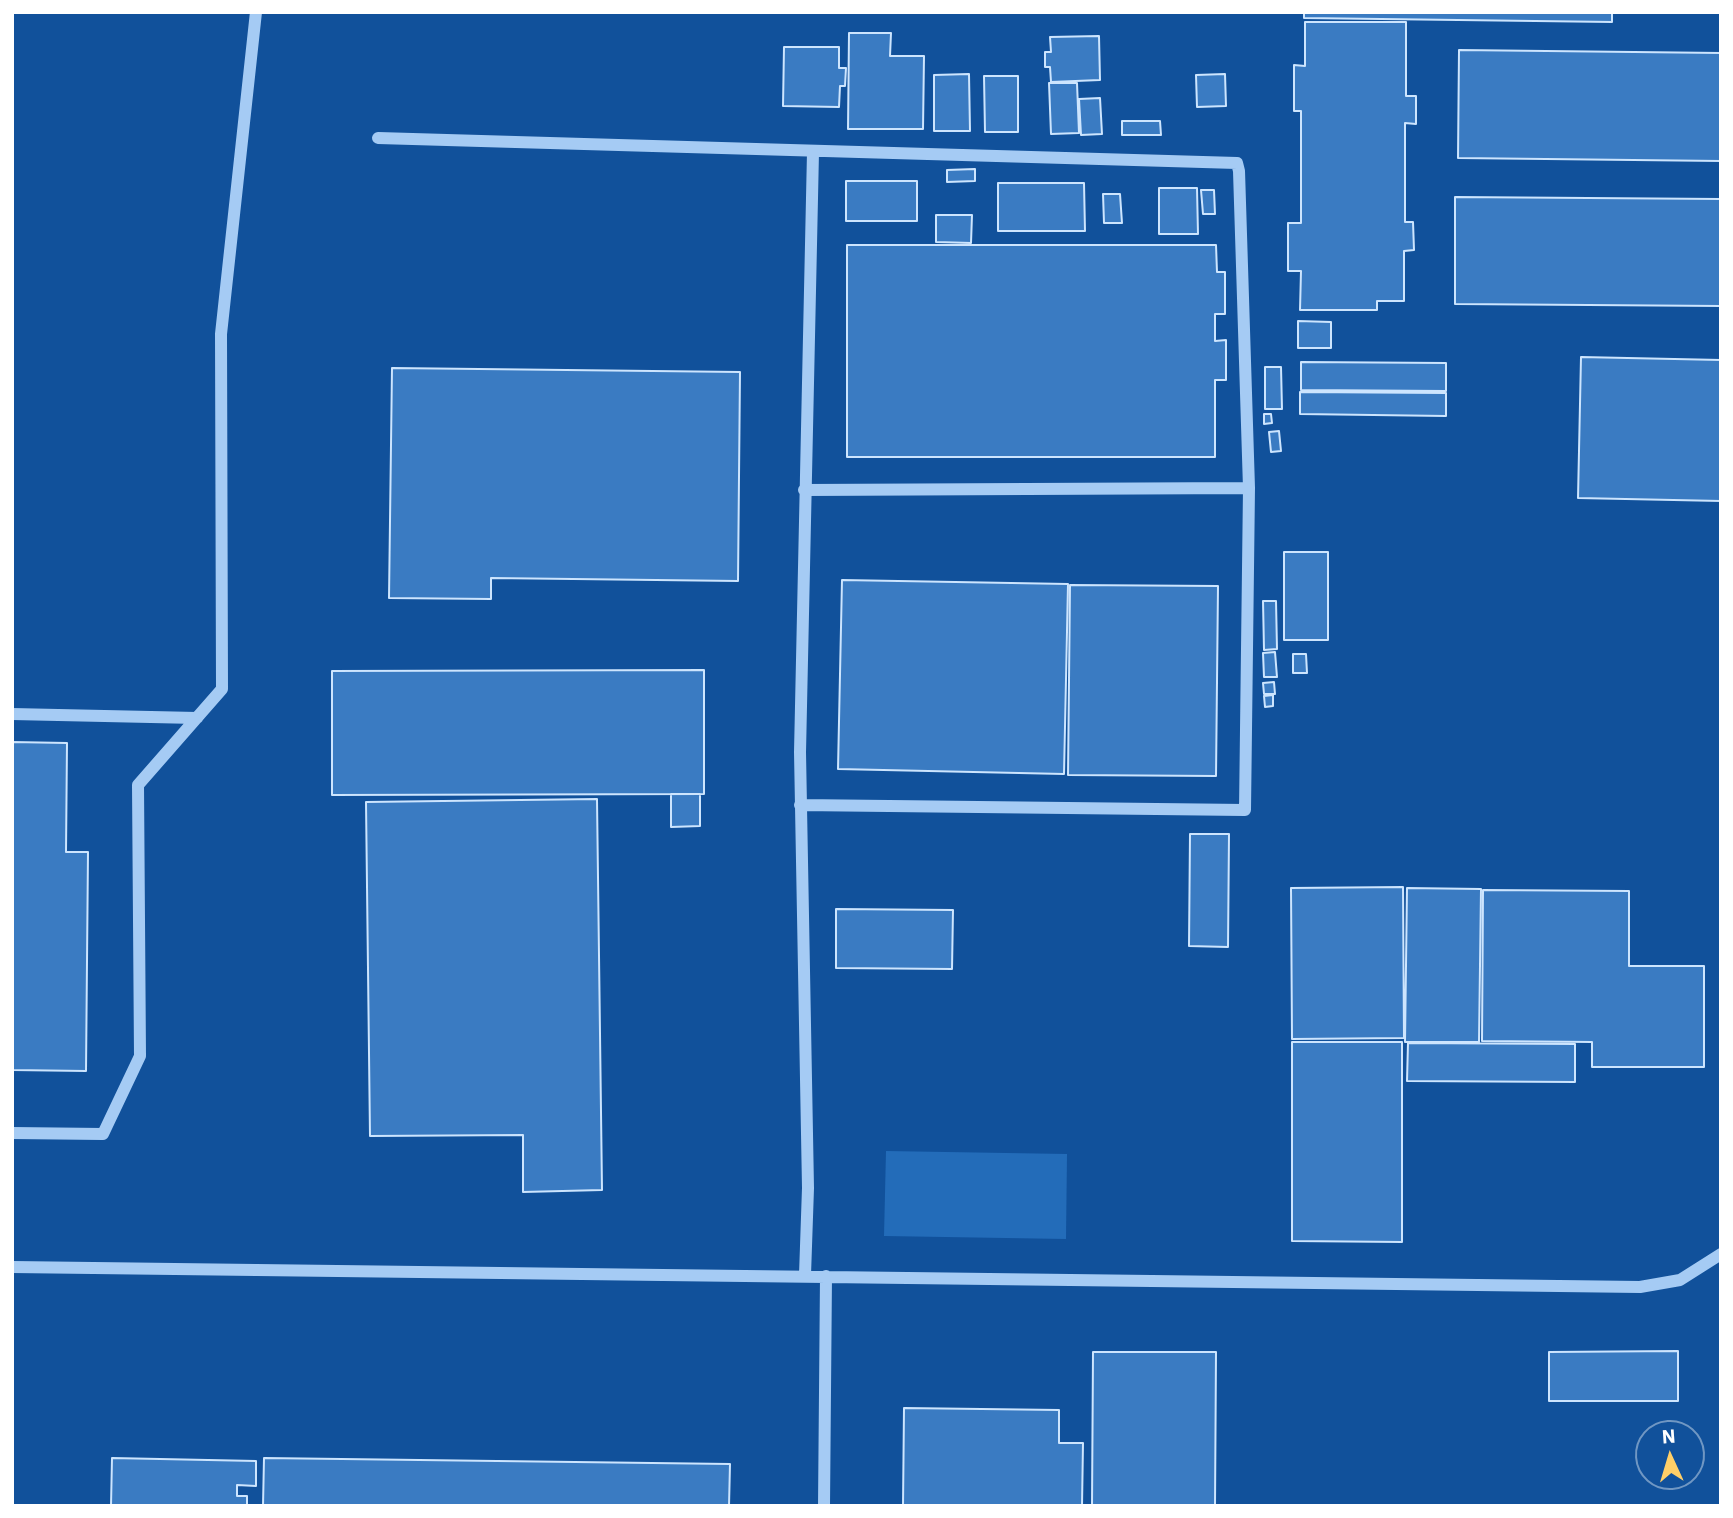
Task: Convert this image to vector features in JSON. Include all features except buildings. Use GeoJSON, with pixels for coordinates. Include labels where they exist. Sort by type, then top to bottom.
{"type":"FeatureCollection","features":[{"type":"Feature","properties":{"kind":"street"},"geometry":{"type":"LineString","coordinates":[[12,1133],[103,1134],[140,1056],[138,785],[222,689],[221,334],[256,12]]}},
{"type":"Feature","properties":{"kind":"street"},"geometry":{"type":"LineString","coordinates":[[379,138],[1237,163],[1249,488],[1245,810],[800,805]]}},
{"type":"Feature","properties":{"kind":"street"},"geometry":{"type":"LineString","coordinates":[[805,1275],[808,1188],[800,805],[804,490],[813,152]]}},
{"type":"Feature","properties":{"kind":"street"},"geometry":{"type":"LineString","coordinates":[[804,490],[1249,488]]}},
{"type":"Feature","properties":{"kind":"street"},"geometry":{"type":"LineString","coordinates":[[12,714],[197,718]]}},
{"type":"Feature","properties":{"kind":"street"},"geometry":{"type":"LineString","coordinates":[[12,1267],[1640,1287],[1681,1280],[1721,1254]]}},
{"type":"Feature","properties":{"kind":"street"},"geometry":{"type":"LineString","coordinates":[[824,1506],[826,1276]]}},
{"type":"Feature","properties":{"kind":"shaded area"},"geometry":{"type":"Polygon","coordinates":[[[886,1151],[1067,1154],[1066,1239],[884,1236],[886,1151]]]}}]}
